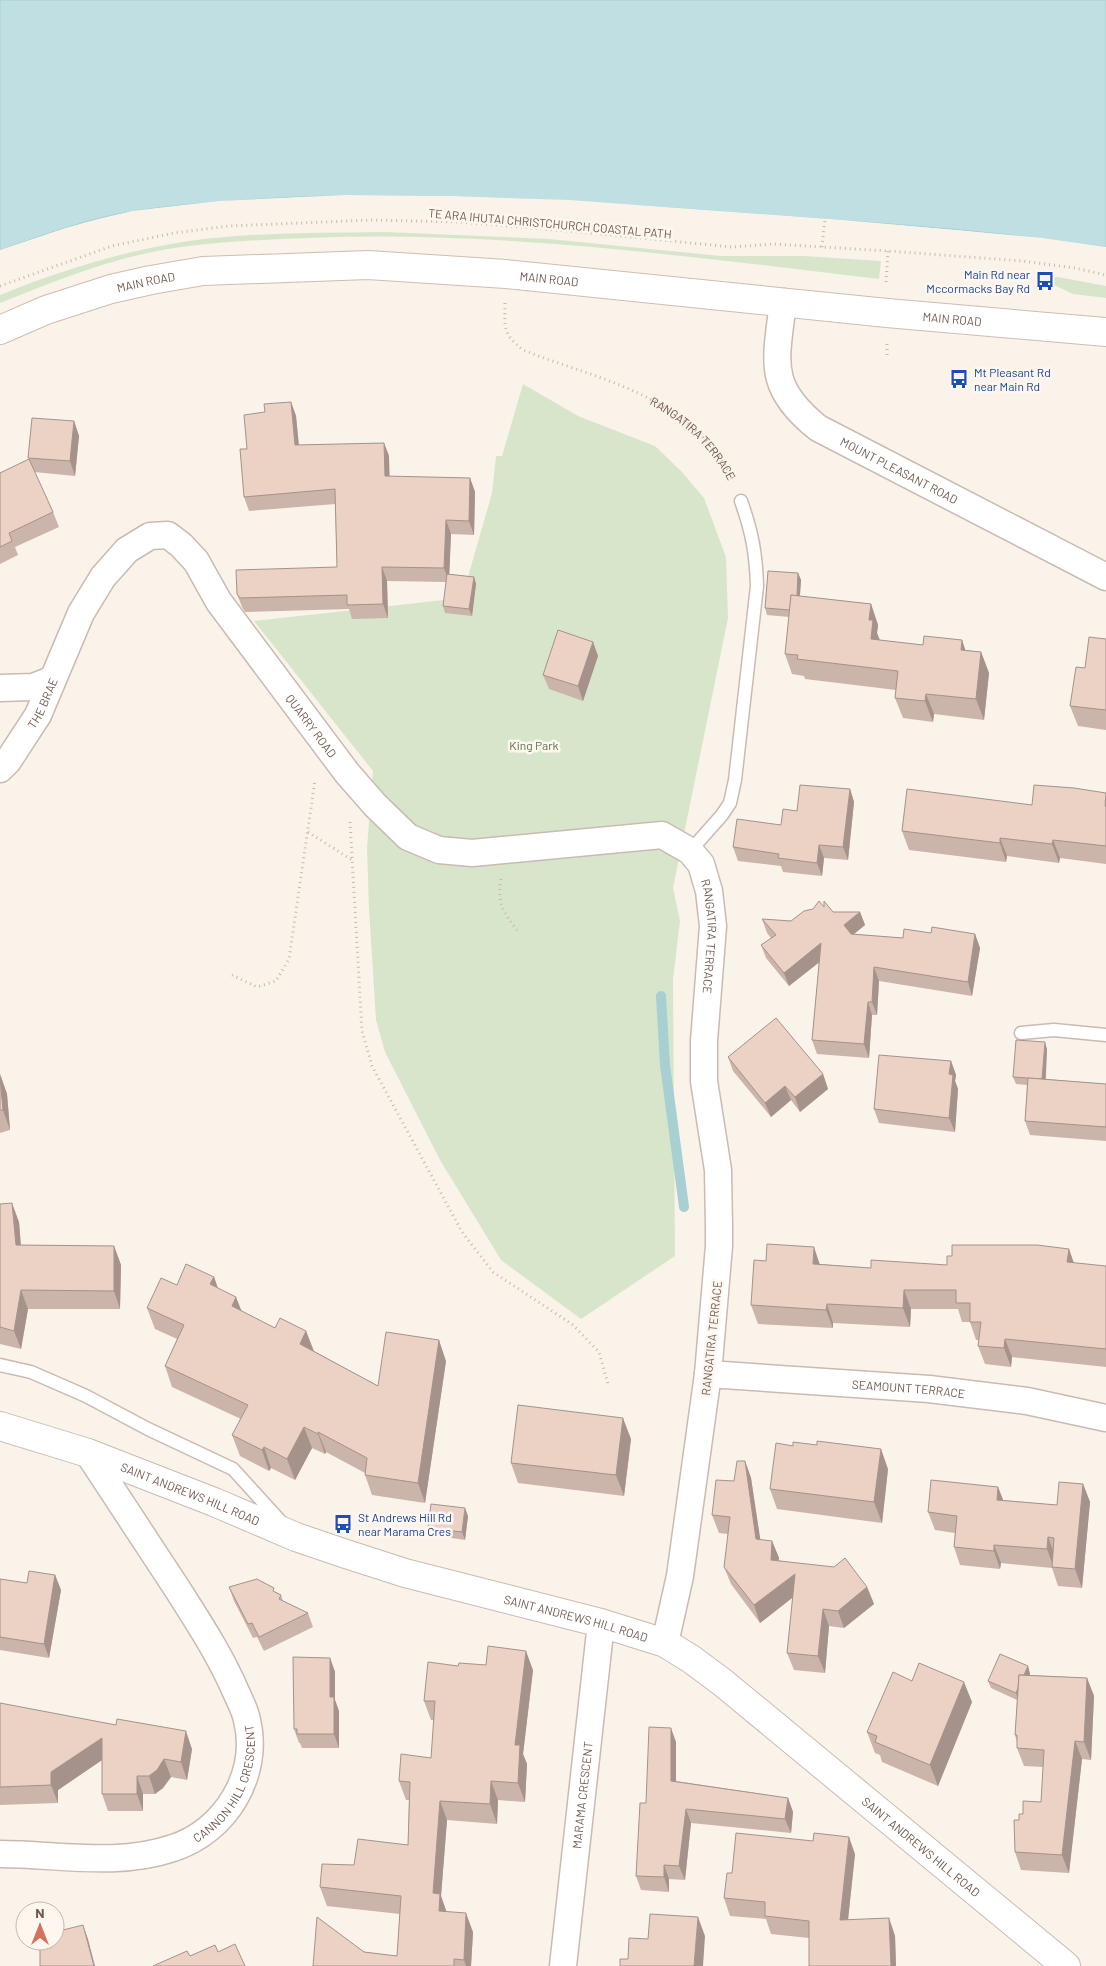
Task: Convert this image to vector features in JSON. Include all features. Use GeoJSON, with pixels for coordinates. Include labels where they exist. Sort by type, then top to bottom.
{"type":"FeatureCollection","features":[{"type":"Feature","properties":{"kind":"street","name":"MAIN ROAD"},"geometry":{"type":"LineString","coordinates":[[0,330],[55,307],[111,289],[151,280],[203,271],[368,265],[506,274],[1106,332]]}},
{"type":"Feature","properties":{"kind":"street","name":"MOUNT PLEASANT ROAD"},"geometry":{"type":"LineString","coordinates":[[782,302],[777,358],[778,373],[785,394],[799,413],[818,428],[1106,577]]}},
{"type":"Feature","properties":{"kind":"street","name":"QUARRY ROAD"},"geometry":{"type":"LineString","coordinates":[[51,680],[81,613],[103,577],[127,550],[150,536],[168,535],[181,545],[196,561],[219,602],[347,773],[374,805],[408,837],[440,850],[472,853],[662,835],[690,851]]}},
{"type":"Feature","properties":{"kind":"street","name":"THE BRAE"},"geometry":{"type":"LineString","coordinates":[[0,688],[33,687],[51,680]]}},
{"type":"Feature","properties":{"kind":"street","name":"THE BRAE"},"geometry":{"type":"LineString","coordinates":[[0,769],[38,715],[51,680]]}},
{"type":"Feature","properties":{"kind":"street","name":"RANGATIRA TERRACE"},"geometry":{"type":"LineString","coordinates":[[665,1643],[680,1576],[708,1374],[719,1246],[718,1170],[704,1081],[704,1041],[713,926],[709,891],[701,864],[690,851]]}},
{"type":"Feature","properties":{"kind":"street","name":"SEAMOUNT TERRACE"},"geometry":{"type":"LineString","coordinates":[[708,1374],[938,1390],[1027,1401],[1106,1418]]}},
{"type":"Feature","properties":{"kind":"street","name":"SAINT ANDREWS HILL ROAD"},"geometry":{"type":"LineString","coordinates":[[0,1426],[88,1453],[214,1502],[296,1537],[346,1554],[406,1572],[601,1623],[665,1643],[691,1659],[729,1688],[1066,1966]]}},
{"type":"Feature","properties":{"kind":"street","name":"CANNON HILL CRESCENT"},"geometry":{"type":"LineString","coordinates":[[0,1854],[108,1858],[146,1855],[174,1848],[192,1840],[214,1825],[231,1804],[244,1782],[249,1763],[251,1744],[247,1718],[213,1644],[88,1453]]}},
{"type":"Feature","properties":{"kind":"street","name":"MARAMA CRESCENT"},"geometry":{"type":"LineString","coordinates":[[563,1966],[601,1623]]}},
{"type":"Feature","properties":{"kind":"lane"},"geometry":{"type":"LineString","coordinates":[[690,851],[722,815],[730,803],[735,780],[757,586],[757,560],[752,532],[741,501]]}},
{"type":"Feature","properties":{"kind":"lane"},"geometry":{"type":"LineString","coordinates":[[1021,1033],[1054,1030],[1106,1035]]}},
{"type":"Feature","properties":{"kind":"lane"},"geometry":{"type":"LineString","coordinates":[[0,1365],[31,1372],[86,1396],[148,1429],[233,1469],[296,1537]]}},
{"type":"Feature","properties":{"kind":"path"},"geometry":{"type":"LineString","coordinates":[[822,247],[825,219]]}},
{"type":"Feature","properties":{"kind":"path","name":"TE ARA IHUTAI CHRISTCHURCH COASTAL PATH"},"geometry":{"type":"LineString","coordinates":[[0,286],[112,246],[174,233],[238,226],[371,220],[460,222],[732,248],[774,244],[1022,261],[1075,268],[1106,275]]}},
{"type":"Feature","properties":{"kind":"path"},"geometry":{"type":"LineString","coordinates":[[886,282],[888,251]]}},
{"type":"Feature","properties":{"kind":"path","name":"RANGATIRA TERRACE"},"geometry":{"type":"LineString","coordinates":[[505,319],[505,330],[513,342],[523,350],[629,388],[675,412],[697,430],[716,452],[731,475],[741,501]]}},
{"type":"Feature","properties":{"kind":"path"},"geometry":{"type":"LineString","coordinates":[[232,975],[257,987],[276,981],[290,959],[321,739]]}},
{"type":"Feature","properties":{"kind":"path"},"geometry":{"type":"LineString","coordinates":[[350,822],[362,1031],[372,1066],[462,1232],[493,1272],[573,1325],[599,1352],[608,1384]]}},
{"type":"Feature","properties":{"kind":"path"},"geometry":{"type":"LineString","coordinates":[[308,832],[352,860]]}},
{"type":"Feature","properties":{"kind":"path"},"geometry":{"type":"LineString","coordinates":[[507,849],[499,891],[500,902],[504,913],[517,930]]}},
{"type":"Feature","properties":{"kind":"green space"},"geometry":{"type":"Polygon","coordinates":[[[385,232],[549,239],[721,256],[803,256],[881,261],[879,279],[594,247],[451,238],[308,238],[230,242],[152,252],[75,274],[0,303],[0,295],[46,277],[93,262],[165,245],[213,238],[262,234],[385,232]]]}},
{"type":"Feature","properties":{"kind":"green space"},"geometry":{"type":"Polygon","coordinates":[[[1058,277],[1106,286],[1106,298],[1073,294],[1046,281],[1048,278],[1058,277]]]}},
{"type":"Feature","properties":{"kind":"green space","name":"King Park"},"geometry":{"type":"Polygon","coordinates":[[[523,384],[578,416],[655,446],[682,472],[704,498],[726,557],[728,618],[673,888],[680,921],[673,979],[675,1256],[581,1319],[501,1260],[440,1160],[385,1052],[376,1020],[369,909],[367,848],[373,771],[254,621],[462,598],[492,493],[496,456],[502,456],[523,384]]]}},
{"type":"Feature","properties":{"kind":"water"},"geometry":{"type":"Polygon","coordinates":[[[0,0],[1106,0],[1106,247],[960,230],[664,207],[506,198],[348,196],[235,201],[134,211],[83,222],[0,250],[0,0]]]}},
{"type":"Feature","properties":{"kind":"pier"},"geometry":{"type":"Polygon","coordinates":[[[346,195],[569,200],[843,220],[1043,238],[1106,247],[1106,250],[1042,240],[569,203],[454,198],[346,198],[220,203],[133,214],[67,230],[0,252],[0,250],[66,228],[132,211],[219,201],[346,195]]]}},
{"type":"Feature","properties":{"kind":"building"},"geometry":{"type":"Polygon","coordinates":[[[291,402],[295,445],[384,443],[385,476],[470,478],[469,521],[446,520],[444,568],[382,567],[383,604],[347,605],[347,595],[240,598],[237,594],[236,570],[337,567],[335,489],[244,497],[240,449],[247,449],[244,415],[265,412],[264,404],[291,402]]]}},
{"type":"Feature","properties":{"kind":"building"},"geometry":{"type":"Polygon","coordinates":[[[32,418],[74,421],[70,461],[28,458],[32,418]]]}},
{"type":"Feature","properties":{"kind":"building"},"geometry":{"type":"Polygon","coordinates":[[[29,459],[53,512],[9,533],[12,541],[0,547],[0,473],[29,459]]]}},
{"type":"Feature","properties":{"kind":"building"},"geometry":{"type":"Polygon","coordinates":[[[768,571],[798,573],[797,596],[791,595],[790,610],[765,608],[768,571]]]}},
{"type":"Feature","properties":{"kind":"building"},"geometry":{"type":"Polygon","coordinates":[[[447,574],[474,577],[469,609],[443,606],[447,574]]]}},
{"type":"Feature","properties":{"kind":"building"},"geometry":{"type":"Polygon","coordinates":[[[791,595],[871,604],[869,620],[873,620],[871,639],[923,645],[924,636],[962,640],[961,650],[981,652],[976,699],[926,694],[925,701],[895,698],[898,671],[797,659],[798,655],[785,654],[791,595]]]}},
{"type":"Feature","properties":{"kind":"building"},"geometry":{"type":"Polygon","coordinates":[[[558,630],[593,642],[578,686],[543,675],[558,630]]]}},
{"type":"Feature","properties":{"kind":"building"},"geometry":{"type":"Polygon","coordinates":[[[1089,637],[1106,639],[1106,710],[1070,706],[1076,667],[1085,668],[1089,637]]]}},
{"type":"Feature","properties":{"kind":"building"},"geometry":{"type":"Polygon","coordinates":[[[800,785],[850,789],[843,847],[819,845],[817,863],[778,858],[779,854],[733,847],[737,819],[781,825],[783,809],[797,811],[800,785]]]}},
{"type":"Feature","properties":{"kind":"building"},"geometry":{"type":"Polygon","coordinates":[[[1034,785],[1106,793],[1106,846],[1053,840],[1052,844],[1000,838],[1000,843],[902,831],[907,789],[1032,805],[1034,785]]]}},
{"type":"Feature","properties":{"kind":"building"},"geometry":{"type":"Polygon","coordinates":[[[819,901],[824,907],[824,901],[833,912],[860,912],[844,925],[851,934],[903,938],[904,929],[931,933],[932,927],[975,934],[968,982],[874,967],[872,1002],[868,1002],[864,1044],[812,1040],[821,943],[784,973],[761,945],[776,935],[762,919],[791,921],[804,911],[813,909],[819,901]]]}},
{"type":"Feature","properties":{"kind":"building"},"geometry":{"type":"Polygon","coordinates":[[[776,1018],[823,1074],[795,1097],[785,1086],[765,1103],[728,1057],[776,1018]]]}},
{"type":"Feature","properties":{"kind":"building"},"geometry":{"type":"Polygon","coordinates":[[[1016,1040],[1045,1042],[1042,1079],[1013,1077],[1016,1040]]]}},
{"type":"Feature","properties":{"kind":"building"},"geometry":{"type":"Polygon","coordinates":[[[879,1055],[951,1061],[949,1074],[953,1075],[949,1118],[874,1109],[879,1055]]]}},
{"type":"Feature","properties":{"kind":"building"},"geometry":{"type":"Polygon","coordinates":[[[0,1077],[3,1110],[0,1110],[0,1077]]]}},
{"type":"Feature","properties":{"kind":"building"},"geometry":{"type":"Polygon","coordinates":[[[1028,1078],[1106,1084],[1106,1127],[1025,1121],[1028,1078]]]}},
{"type":"Feature","properties":{"kind":"building"},"geometry":{"type":"Polygon","coordinates":[[[12,1203],[16,1245],[114,1246],[114,1291],[21,1290],[14,1331],[0,1327],[0,1204],[12,1203]]]}},
{"type":"Feature","properties":{"kind":"building"},"geometry":{"type":"Polygon","coordinates":[[[767,1244],[814,1247],[813,1264],[871,1268],[871,1260],[947,1265],[947,1256],[952,1256],[952,1245],[1037,1245],[1069,1249],[1067,1262],[1106,1266],[1106,1349],[1005,1339],[1004,1348],[978,1346],[981,1322],[970,1322],[970,1303],[956,1303],[956,1290],[904,1290],[903,1308],[827,1304],[826,1310],[751,1305],[754,1260],[766,1261],[767,1244]]]}},
{"type":"Feature","properties":{"kind":"building"},"geometry":{"type":"Polygon","coordinates":[[[186,1264],[214,1277],[210,1284],[236,1297],[232,1306],[275,1328],[280,1318],[306,1331],[300,1344],[378,1386],[386,1332],[439,1340],[418,1483],[365,1475],[367,1458],[318,1432],[318,1434],[304,1427],[287,1459],[264,1447],[262,1450],[232,1435],[248,1405],[165,1366],[184,1325],[147,1308],[161,1278],[177,1285],[186,1264]]]}},
{"type":"Feature","properties":{"kind":"building"},"geometry":{"type":"Polygon","coordinates":[[[518,1405],[623,1418],[616,1475],[511,1463],[518,1405]]]}},
{"type":"Feature","properties":{"kind":"building"},"geometry":{"type":"Polygon","coordinates":[[[817,1441],[881,1449],[874,1502],[770,1489],[776,1443],[793,1446],[793,1442],[817,1445],[817,1441]]]}},
{"type":"Feature","properties":{"kind":"building"},"geometry":{"type":"Polygon","coordinates":[[[737,1461],[745,1461],[756,1539],[772,1541],[771,1560],[834,1567],[845,1558],[867,1587],[838,1611],[823,1609],[818,1656],[787,1653],[795,1574],[754,1605],[724,1567],[730,1517],[712,1515],[716,1480],[734,1481],[737,1461]]]}},
{"type":"Feature","properties":{"kind":"building"},"geometry":{"type":"Polygon","coordinates":[[[931,1480],[998,1487],[997,1500],[1057,1505],[1059,1482],[1083,1484],[1075,1569],[1052,1567],[1054,1538],[1048,1537],[1047,1549],[994,1545],[994,1551],[954,1547],[957,1516],[928,1512],[931,1480]]]}},
{"type":"Feature","properties":{"kind":"building"},"geometry":{"type":"Polygon","coordinates":[[[431,1504],[465,1508],[462,1532],[428,1528],[431,1504]]]}},
{"type":"Feature","properties":{"kind":"building"},"geometry":{"type":"Polygon","coordinates":[[[29,1571],[55,1575],[44,1644],[0,1637],[0,1579],[27,1583],[29,1571]]]}},
{"type":"Feature","properties":{"kind":"building"},"geometry":{"type":"Polygon","coordinates":[[[257,1579],[274,1588],[273,1591],[281,1595],[279,1599],[308,1613],[259,1637],[252,1623],[248,1624],[229,1587],[257,1579]]]}},
{"type":"Feature","properties":{"kind":"building"},"geometry":{"type":"Polygon","coordinates":[[[488,1646],[526,1651],[515,1745],[520,1745],[518,1783],[491,1781],[490,1804],[440,1801],[433,1893],[440,1894],[439,1911],[466,1913],[464,1960],[454,1959],[454,1966],[313,1966],[317,1917],[364,1952],[397,1956],[401,1896],[320,1887],[322,1864],[354,1865],[358,1839],[408,1845],[410,1782],[399,1781],[401,1754],[431,1758],[435,1701],[424,1701],[428,1662],[458,1666],[459,1663],[486,1665],[488,1646]]]}},
{"type":"Feature","properties":{"kind":"building"},"geometry":{"type":"Polygon","coordinates":[[[1000,1654],[1028,1666],[1024,1675],[1019,1675],[1016,1693],[988,1681],[1000,1654]]]}},
{"type":"Feature","properties":{"kind":"building"},"geometry":{"type":"Polygon","coordinates":[[[293,1657],[330,1658],[330,1697],[334,1697],[334,1734],[297,1734],[297,1729],[294,1729],[293,1657]]]}},
{"type":"Feature","properties":{"kind":"building"},"geometry":{"type":"Polygon","coordinates":[[[919,1663],[964,1682],[930,1765],[875,1742],[877,1736],[867,1732],[893,1672],[912,1681],[919,1663]]]}},
{"type":"Feature","properties":{"kind":"building"},"geometry":{"type":"Polygon","coordinates":[[[1019,1675],[1087,1678],[1084,1742],[1075,1741],[1062,1855],[1015,1852],[1014,1820],[1019,1820],[1019,1814],[1023,1814],[1023,1801],[1041,1802],[1044,1750],[1017,1748],[1017,1735],[1015,1735],[1019,1675]]]}},
{"type":"Feature","properties":{"kind":"building"},"geometry":{"type":"Polygon","coordinates":[[[0,1703],[116,1725],[117,1719],[186,1731],[181,1762],[164,1759],[157,1770],[149,1776],[137,1776],[137,1794],[102,1794],[102,1738],[51,1772],[51,1785],[0,1787],[0,1703]]]}},
{"type":"Feature","properties":{"kind":"building"},"geometry":{"type":"Polygon","coordinates":[[[649,1727],[671,1728],[671,1781],[788,1798],[785,1819],[686,1809],[679,1866],[664,1865],[664,1877],[636,1876],[640,1803],[646,1803],[649,1727]]]}},
{"type":"Feature","properties":{"kind":"building"},"geometry":{"type":"Polygon","coordinates":[[[736,1833],[813,1841],[814,1833],[849,1837],[840,1920],[889,1918],[891,1966],[809,1966],[809,1921],[765,1916],[765,1902],[724,1898],[727,1873],[732,1873],[736,1833]]]}},
{"type":"Feature","properties":{"kind":"building"},"geometry":{"type":"Polygon","coordinates":[[[650,1914],[698,1917],[694,1966],[620,1966],[620,1959],[628,1959],[629,1938],[648,1939],[650,1914]]]}},
{"type":"Feature","properties":{"kind":"building"},"geometry":{"type":"Polygon","coordinates":[[[83,1925],[94,1966],[40,1966],[40,1951],[65,1951],[65,1930],[83,1925]]]}},
{"type":"Feature","properties":{"kind":"building"},"geometry":{"type":"Polygon","coordinates":[[[235,1944],[245,1966],[153,1966],[187,1951],[190,1956],[215,1945],[218,1952],[235,1944]]]}},
{"type":"Feature","properties":{"kind":"waterway"},"geometry":{"type":"LineString","coordinates":[[661,996],[665,1065],[684,1207]]}},
{"type":"Feature","properties":{"kind":"place","name":"Main Rd near Mccormacks Bay Rd"},"geometry":{"type":"Point","coordinates":[1045,281]}},
{"type":"Feature","properties":{"kind":"place","name":"Mt Pleasant Rd near Main Rd"},"geometry":{"type":"Point","coordinates":[959,379]}},
{"type":"Feature","properties":{"kind":"place","name":"St Andrews Hill Rd near Marama Cres"},"geometry":{"type":"Point","coordinates":[343,1524]}}]}
